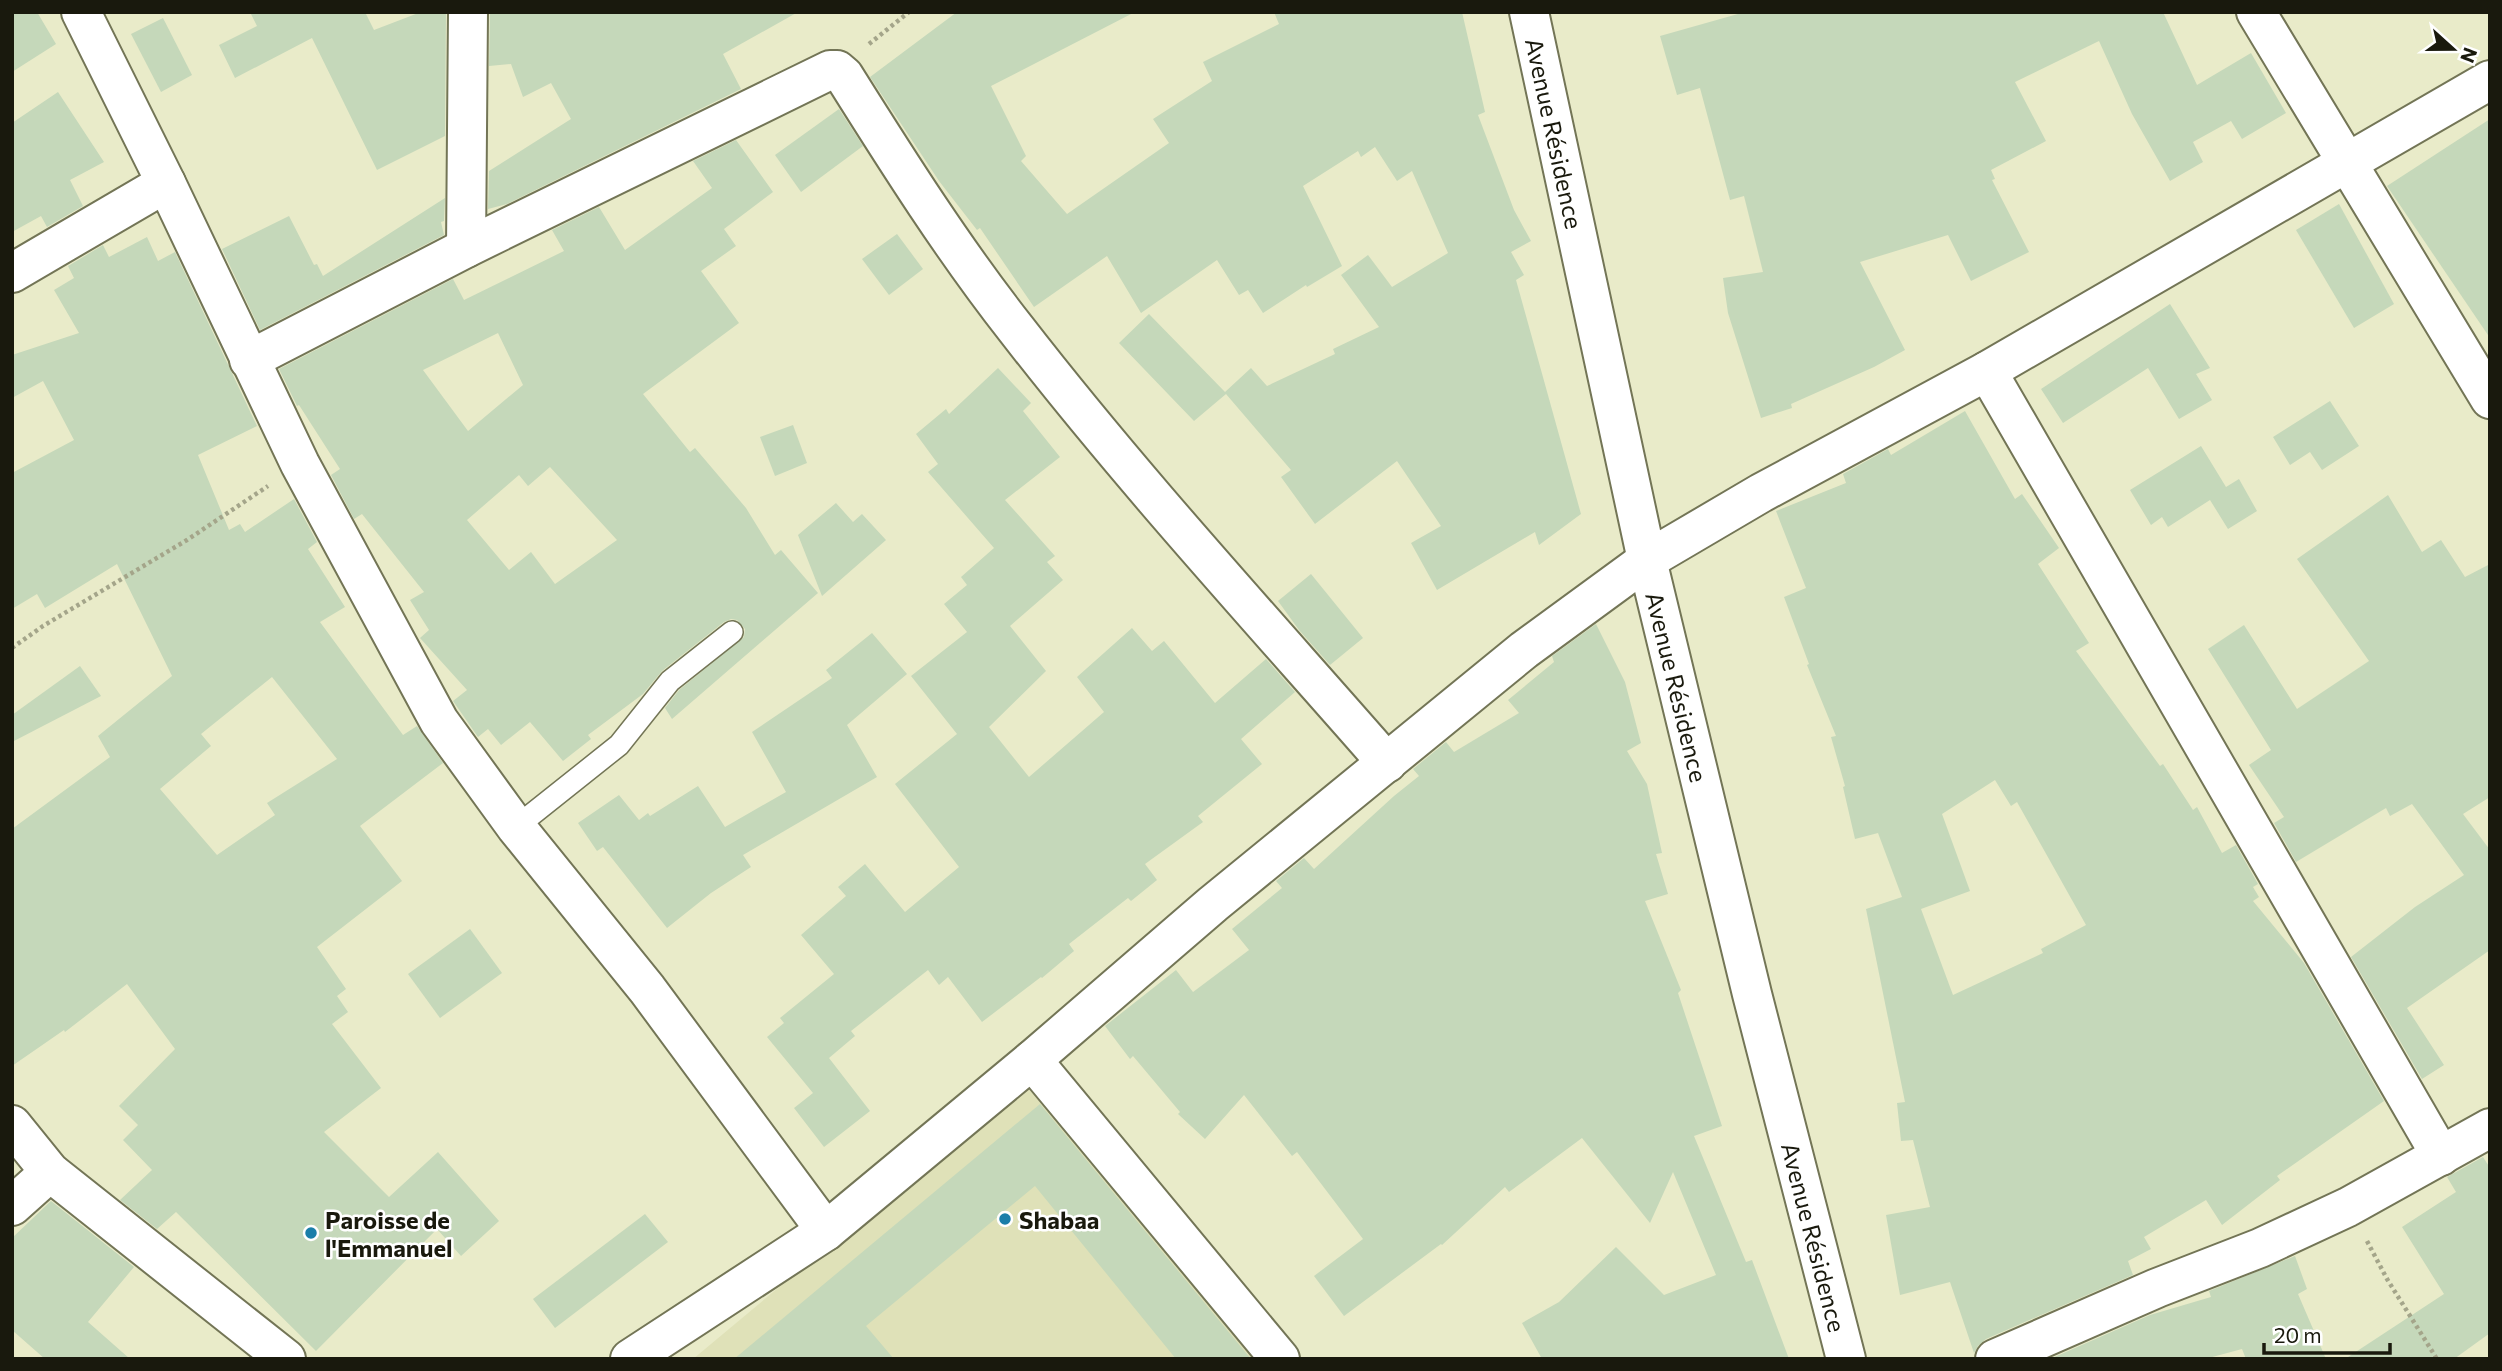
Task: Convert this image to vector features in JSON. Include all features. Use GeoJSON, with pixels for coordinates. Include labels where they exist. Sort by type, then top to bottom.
{"type":"FeatureCollection","features":[{"type":"Feature","properties":{"kind":"street"},"geometry":{"type":"LineString","coordinates":[[81,12],[300,464],[439,721],[516,827],[647,989],[826,1231]]}},
{"type":"Feature","properties":{"kind":"street"},"geometry":{"type":"LineString","coordinates":[[467,248],[468,12]]}},
{"type":"Feature","properties":{"kind":"street","name":"Avenue Résidence"},"geometry":{"type":"LineString","coordinates":[[1529,12],[1647,560],[1752,994],[1846,1359]]}},
{"type":"Feature","properties":{"kind":"street"},"geometry":{"type":"LineString","coordinates":[[2256,12],[2490,399]]}},
{"type":"Feature","properties":{"kind":"street"},"geometry":{"type":"LineString","coordinates":[[249,360],[467,248],[830,70],[837,70],[844,76],[917,192],[1023,338],[1110,447],[1387,763]]}},
{"type":"Feature","properties":{"kind":"street"},"geometry":{"type":"LineString","coordinates":[[630,1359],[826,1231],[1032,1060],[1213,904],[1524,650],[1647,560],[1762,493],[1987,371],[2490,80]]}},
{"type":"Feature","properties":{"kind":"street"},"geometry":{"type":"LineString","coordinates":[[12,273],[166,183]]}},
{"type":"Feature","properties":{"kind":"street"},"geometry":{"type":"LineString","coordinates":[[1987,371],[2441,1156]]}},
{"type":"Feature","properties":{"kind":"street"},"geometry":{"type":"LineString","coordinates":[[1032,1060],[1280,1359]]}},
{"type":"Feature","properties":{"kind":"street"},"geometry":{"type":"LineString","coordinates":[[12,1125],[50,1172],[286,1359]]}},
{"type":"Feature","properties":{"kind":"street"},"geometry":{"type":"LineString","coordinates":[[1995,1359],[2157,1288],[2260,1248],[2348,1207],[2490,1128]]}},
{"type":"Feature","properties":{"kind":"street"},"geometry":{"type":"LineString","coordinates":[[12,1206],[50,1172]]}},
{"type":"Feature","properties":{"kind":"lane"},"geometry":{"type":"LineString","coordinates":[[516,827],[619,746],[670,681],[732,632]]}},
{"type":"Feature","properties":{"kind":"path"},"geometry":{"type":"LineString","coordinates":[[837,70],[909,12]]}},
{"type":"Feature","properties":{"kind":"path"},"geometry":{"type":"LineString","coordinates":[[12,648],[43,626],[187,540],[300,464]]}},
{"type":"Feature","properties":{"kind":"path"},"geometry":{"type":"LineString","coordinates":[[2348,1207],[2387,1279],[2437,1359]]}},
{"type":"Feature","properties":{"kind":"shaded area","name":"Shabaa"},"geometry":{"type":"Polygon","coordinates":[[[1028,1079],[1268,1359],[693,1359],[1028,1079]]]}},
{"type":"Feature","properties":{"kind":"building"},"geometry":{"type":"Polygon","coordinates":[[[12,12],[37,12],[56,44],[12,72],[12,12]]]}},
{"type":"Feature","properties":{"kind":"building"},"geometry":{"type":"Polygon","coordinates":[[[250,12],[365,12],[374,30],[421,12],[446,12],[445,136],[377,170],[312,38],[235,78],[219,45],[257,26],[250,12]]]}},
{"type":"Feature","properties":{"kind":"building"},"geometry":{"type":"Polygon","coordinates":[[[490,12],[798,12],[723,54],[741,89],[507,204],[488,209],[489,171],[571,119],[551,83],[523,97],[511,64],[489,66],[490,12]]]}},
{"type":"Feature","properties":{"kind":"building"},"geometry":{"type":"Polygon","coordinates":[[[957,12],[1135,12],[991,86],[1026,156],[1021,161],[1067,214],[1169,143],[1153,119],[1212,81],[1203,62],[1279,24],[1274,12],[1462,12],[1485,112],[1478,115],[1514,210],[1531,241],[1511,252],[1524,275],[1516,280],[1581,514],[1539,545],[1535,532],[1437,590],[1411,543],[1441,526],[1397,461],[1315,524],[1281,477],[1291,470],[1226,394],[1194,421],[1119,343],[1149,314],[1225,392],[1251,368],[1267,386],[1335,354],[1333,349],[1379,327],[1341,275],[1368,255],[1392,287],[1448,253],[1412,171],[1397,181],[1375,147],[1361,157],[1358,151],[1303,186],[1342,266],[1263,313],[1248,290],[1239,295],[1217,260],[1141,313],[1107,256],[1034,307],[980,228],[977,230],[939,181],[870,77],[957,12]]]}},
{"type":"Feature","properties":{"kind":"building"},"geometry":{"type":"Polygon","coordinates":[[[1745,12],[2163,12],[2197,85],[2251,53],[2286,113],[2242,139],[2231,121],[2193,142],[2203,162],[2170,181],[2132,114],[2099,41],[2015,82],[2046,141],[1991,170],[1995,179],[1992,180],[2029,252],[1971,281],[1948,235],[1860,262],[1905,350],[1791,404],[1792,408],[1761,418],[1728,313],[1723,278],[1763,272],[1744,196],[1730,200],[1700,88],[1677,95],[1660,36],[1745,12]]]}},
{"type":"Feature","properties":{"kind":"building"},"geometry":{"type":"Polygon","coordinates":[[[163,18],[192,75],[161,92],[131,34],[163,18]]]}},
{"type":"Feature","properties":{"kind":"building"},"geometry":{"type":"Polygon","coordinates":[[[58,92],[104,162],[70,180],[83,206],[47,227],[41,216],[12,232],[12,123],[58,92]]]}},
{"type":"Feature","properties":{"kind":"building"},"geometry":{"type":"Polygon","coordinates":[[[839,109],[863,146],[801,192],[775,155],[839,109]]]}},
{"type":"Feature","properties":{"kind":"building"},"geometry":{"type":"Polygon","coordinates":[[[2490,119],[2490,338],[2387,186],[2490,119]]]}},
{"type":"Feature","properties":{"kind":"building"},"geometry":{"type":"Polygon","coordinates":[[[736,140],[773,192],[724,229],[736,246],[701,271],[739,323],[643,394],[690,452],[695,448],[746,508],[775,555],[781,550],[818,593],[672,719],[665,708],[679,690],[744,637],[745,629],[737,620],[724,622],[662,671],[643,694],[588,735],[591,739],[563,761],[530,722],[501,745],[488,729],[478,737],[453,701],[467,690],[420,638],[429,630],[410,600],[424,592],[362,514],[354,519],[331,475],[340,469],[299,405],[297,406],[279,369],[453,279],[464,300],[564,251],[552,230],[599,207],[625,250],[712,188],[693,161],[736,140]],[[498,333],[423,370],[468,431],[523,385],[498,333]],[[550,467],[528,486],[519,475],[467,520],[509,570],[531,552],[555,584],[617,540],[550,467]]]}},
{"type":"Feature","properties":{"kind":"building"},"geometry":{"type":"Polygon","coordinates":[[[445,198],[444,221],[441,222],[444,235],[260,330],[222,249],[289,216],[314,265],[317,264],[323,276],[445,198]]]}},
{"type":"Feature","properties":{"kind":"building"},"geometry":{"type":"Polygon","coordinates":[[[2339,204],[2394,304],[2354,328],[2296,230],[2339,204]]]}},
{"type":"Feature","properties":{"kind":"building"},"geometry":{"type":"Polygon","coordinates":[[[897,234],[923,269],[889,295],[862,259],[897,234]]]}},
{"type":"Feature","properties":{"kind":"building"},"geometry":{"type":"Polygon","coordinates":[[[147,237],[158,261],[175,252],[257,426],[198,455],[229,530],[240,524],[245,532],[294,499],[317,542],[308,549],[345,607],[320,622],[403,735],[417,726],[443,763],[360,826],[402,881],[317,947],[346,989],[337,996],[348,1012],[332,1024],[381,1088],[324,1132],[389,1197],[438,1152],[499,1221],[461,1256],[437,1229],[316,1351],[176,1212],[157,1229],[120,1200],[152,1170],[123,1140],[138,1125],[119,1106],[175,1049],[127,984],[65,1032],[64,1030],[12,1066],[12,829],[110,757],[98,736],[172,676],[117,564],[45,608],[37,594],[12,609],[12,473],[74,440],[43,381],[12,398],[12,355],[79,333],[54,290],[74,278],[68,266],[103,245],[109,257],[147,237]],[[272,677],[201,734],[211,746],[160,789],[217,855],[275,815],[267,803],[337,759],[272,677]]]}},
{"type":"Feature","properties":{"kind":"building"},"geometry":{"type":"Polygon","coordinates":[[[2170,304],[2210,368],[2196,374],[2212,400],[2179,419],[2148,368],[2063,423],[2041,389],[2170,304]]]}},
{"type":"Feature","properties":{"kind":"building"},"geometry":{"type":"Polygon","coordinates":[[[998,368],[1031,403],[1023,411],[1060,457],[1005,500],[1055,556],[1047,562],[1063,580],[1010,626],[1046,671],[989,727],[1029,777],[1104,712],[1077,677],[1132,628],[1152,651],[1164,641],[1215,703],[1266,659],[1295,692],[1241,739],[1262,764],[1198,816],[1203,822],[1145,864],[1157,880],[1131,901],[1128,898],[1069,944],[1074,951],[1042,978],[982,1022],[948,977],[939,985],[928,970],[851,1031],[855,1036],[829,1058],[870,1111],[824,1147],[794,1108],[813,1093],[767,1037],[784,1023],[780,1018],[834,974],[801,935],[846,896],[838,887],[865,864],[905,912],[959,867],[895,784],[957,734],[911,676],[967,632],[944,604],[967,585],[961,577],[994,548],[928,472],[938,464],[916,434],[946,409],[949,414],[998,368]]]}},
{"type":"Feature","properties":{"kind":"building"},"geometry":{"type":"Polygon","coordinates":[[[2330,401],[2359,446],[2322,470],[2310,452],[2290,465],[2273,437],[2330,401]]]}},
{"type":"Feature","properties":{"kind":"building"},"geometry":{"type":"Polygon","coordinates":[[[1965,411],[2015,499],[2022,494],[2059,548],[2038,564],[2089,643],[2076,651],[2160,766],[2163,764],[2193,810],[2197,807],[2222,853],[2236,845],[2258,884],[2253,887],[2259,897],[2253,901],[2304,963],[2384,1101],[2277,1176],[2280,1180],[2222,1225],[2206,1200],[2144,1237],[2151,1249],[2128,1261],[2133,1275],[1986,1339],[1974,1353],[1950,1282],[1900,1295],[1886,1215],[1930,1207],[1913,1140],[1901,1141],[1897,1103],[1905,1102],[1866,909],[1902,897],[1878,833],[1855,839],[1843,787],[1845,786],[1831,737],[1836,736],[1807,665],[1809,664],[1784,597],[1806,588],[1776,511],[1846,483],[1843,474],[1888,449],[1891,455],[1965,411]],[[1995,780],[1942,814],[1970,891],[1921,909],[1953,995],[2043,953],[2041,949],[2086,925],[2017,802],[2011,806],[1995,780]]]}},
{"type":"Feature","properties":{"kind":"building"},"geometry":{"type":"Polygon","coordinates":[[[793,425],[807,463],[775,476],[760,437],[793,425]]]}},
{"type":"Feature","properties":{"kind":"building"},"geometry":{"type":"Polygon","coordinates":[[[2201,446],[2226,487],[2239,479],[2257,511],[2228,529],[2210,500],[2168,527],[2162,517],[2151,525],[2130,490],[2201,446]]]}},
{"type":"Feature","properties":{"kind":"building"},"geometry":{"type":"Polygon","coordinates":[[[2388,495],[2422,552],[2441,540],[2465,577],[2490,564],[2490,797],[2463,814],[2490,850],[2490,950],[2407,1008],[2444,1065],[2422,1079],[2351,957],[2415,907],[2464,875],[2412,804],[2390,816],[2386,808],[2296,862],[2274,823],[2284,817],[2249,765],[2271,750],[2208,649],[2244,625],[2297,709],[2369,661],[2297,559],[2388,495]]]}},
{"type":"Feature","properties":{"kind":"building"},"geometry":{"type":"Polygon","coordinates":[[[836,503],[853,522],[862,514],[886,540],[822,596],[798,535],[836,503]]]}},
{"type":"Feature","properties":{"kind":"building"},"geometry":{"type":"Polygon","coordinates":[[[1311,574],[1363,638],[1330,665],[1278,601],[1311,574]]]}},
{"type":"Feature","properties":{"kind":"building"},"geometry":{"type":"Polygon","coordinates":[[[1596,624],[1625,682],[1641,743],[1627,751],[1647,784],[1662,853],[1656,854],[1668,894],[1645,901],[1681,990],[1678,993],[1722,1126],[1694,1136],[1746,1262],[1752,1260],[1789,1359],[1542,1359],[1522,1323],[1559,1302],[1616,1247],[1664,1295],[1716,1275],[1673,1172],[1650,1223],[1582,1138],[1509,1192],[1505,1187],[1442,1245],[1344,1316],[1314,1276],[1363,1239],[1297,1152],[1292,1156],[1244,1095],[1205,1139],[1178,1114],[1180,1112],[1133,1056],[1130,1059],[1105,1026],[1176,970],[1193,992],[1249,950],[1232,929],[1282,888],[1276,881],[1304,858],[1314,869],[1419,776],[1413,769],[1446,742],[1454,752],[1519,713],[1508,700],[1554,662],[1552,656],[1596,624]]]}},
{"type":"Feature","properties":{"kind":"building"},"geometry":{"type":"Polygon","coordinates":[[[872,633],[907,674],[847,725],[877,777],[743,855],[751,867],[711,893],[667,928],[603,847],[597,851],[578,823],[619,795],[639,820],[698,786],[725,827],[786,792],[752,732],[832,678],[826,670],[872,633]]]}},
{"type":"Feature","properties":{"kind":"building"},"geometry":{"type":"Polygon","coordinates":[[[80,666],[101,696],[12,742],[12,715],[80,666]]]}},
{"type":"Feature","properties":{"kind":"building"},"geometry":{"type":"Polygon","coordinates":[[[470,929],[502,973],[440,1018],[408,974],[470,929]]]}},
{"type":"Feature","properties":{"kind":"building"},"geometry":{"type":"Polygon","coordinates":[[[1040,1104],[1251,1359],[1176,1359],[1035,1186],[866,1326],[894,1359],[734,1359],[1040,1104]]]}},
{"type":"Feature","properties":{"kind":"building"},"geometry":{"type":"Polygon","coordinates":[[[2483,1157],[2490,1168],[2490,1333],[2454,1359],[2345,1359],[2444,1294],[2402,1227],[2456,1192],[2447,1177],[2483,1157]]]}},
{"type":"Feature","properties":{"kind":"building"},"geometry":{"type":"Polygon","coordinates":[[[51,1201],[134,1267],[88,1322],[130,1359],[45,1359],[12,1330],[12,1238],[51,1201]]]}},
{"type":"Feature","properties":{"kind":"building"},"geometry":{"type":"Polygon","coordinates":[[[645,1214],[668,1242],[555,1328],[533,1299],[645,1214]]]}},
{"type":"Feature","properties":{"kind":"building"},"geometry":{"type":"Polygon","coordinates":[[[2295,1256],[2307,1289],[2298,1294],[2326,1359],[2246,1359],[2242,1349],[2205,1359],[2050,1359],[2150,1315],[2211,1297],[2209,1291],[2295,1256]]]}},
{"type":"Feature","properties":{"kind":"place","name":"Shabaa"},"geometry":{"type":"Point","coordinates":[1005,1219]}},
{"type":"Feature","properties":{"kind":"place","name":"Paroisse de l'Emmanuel"},"geometry":{"type":"Point","coordinates":[311,1233]}}]}
